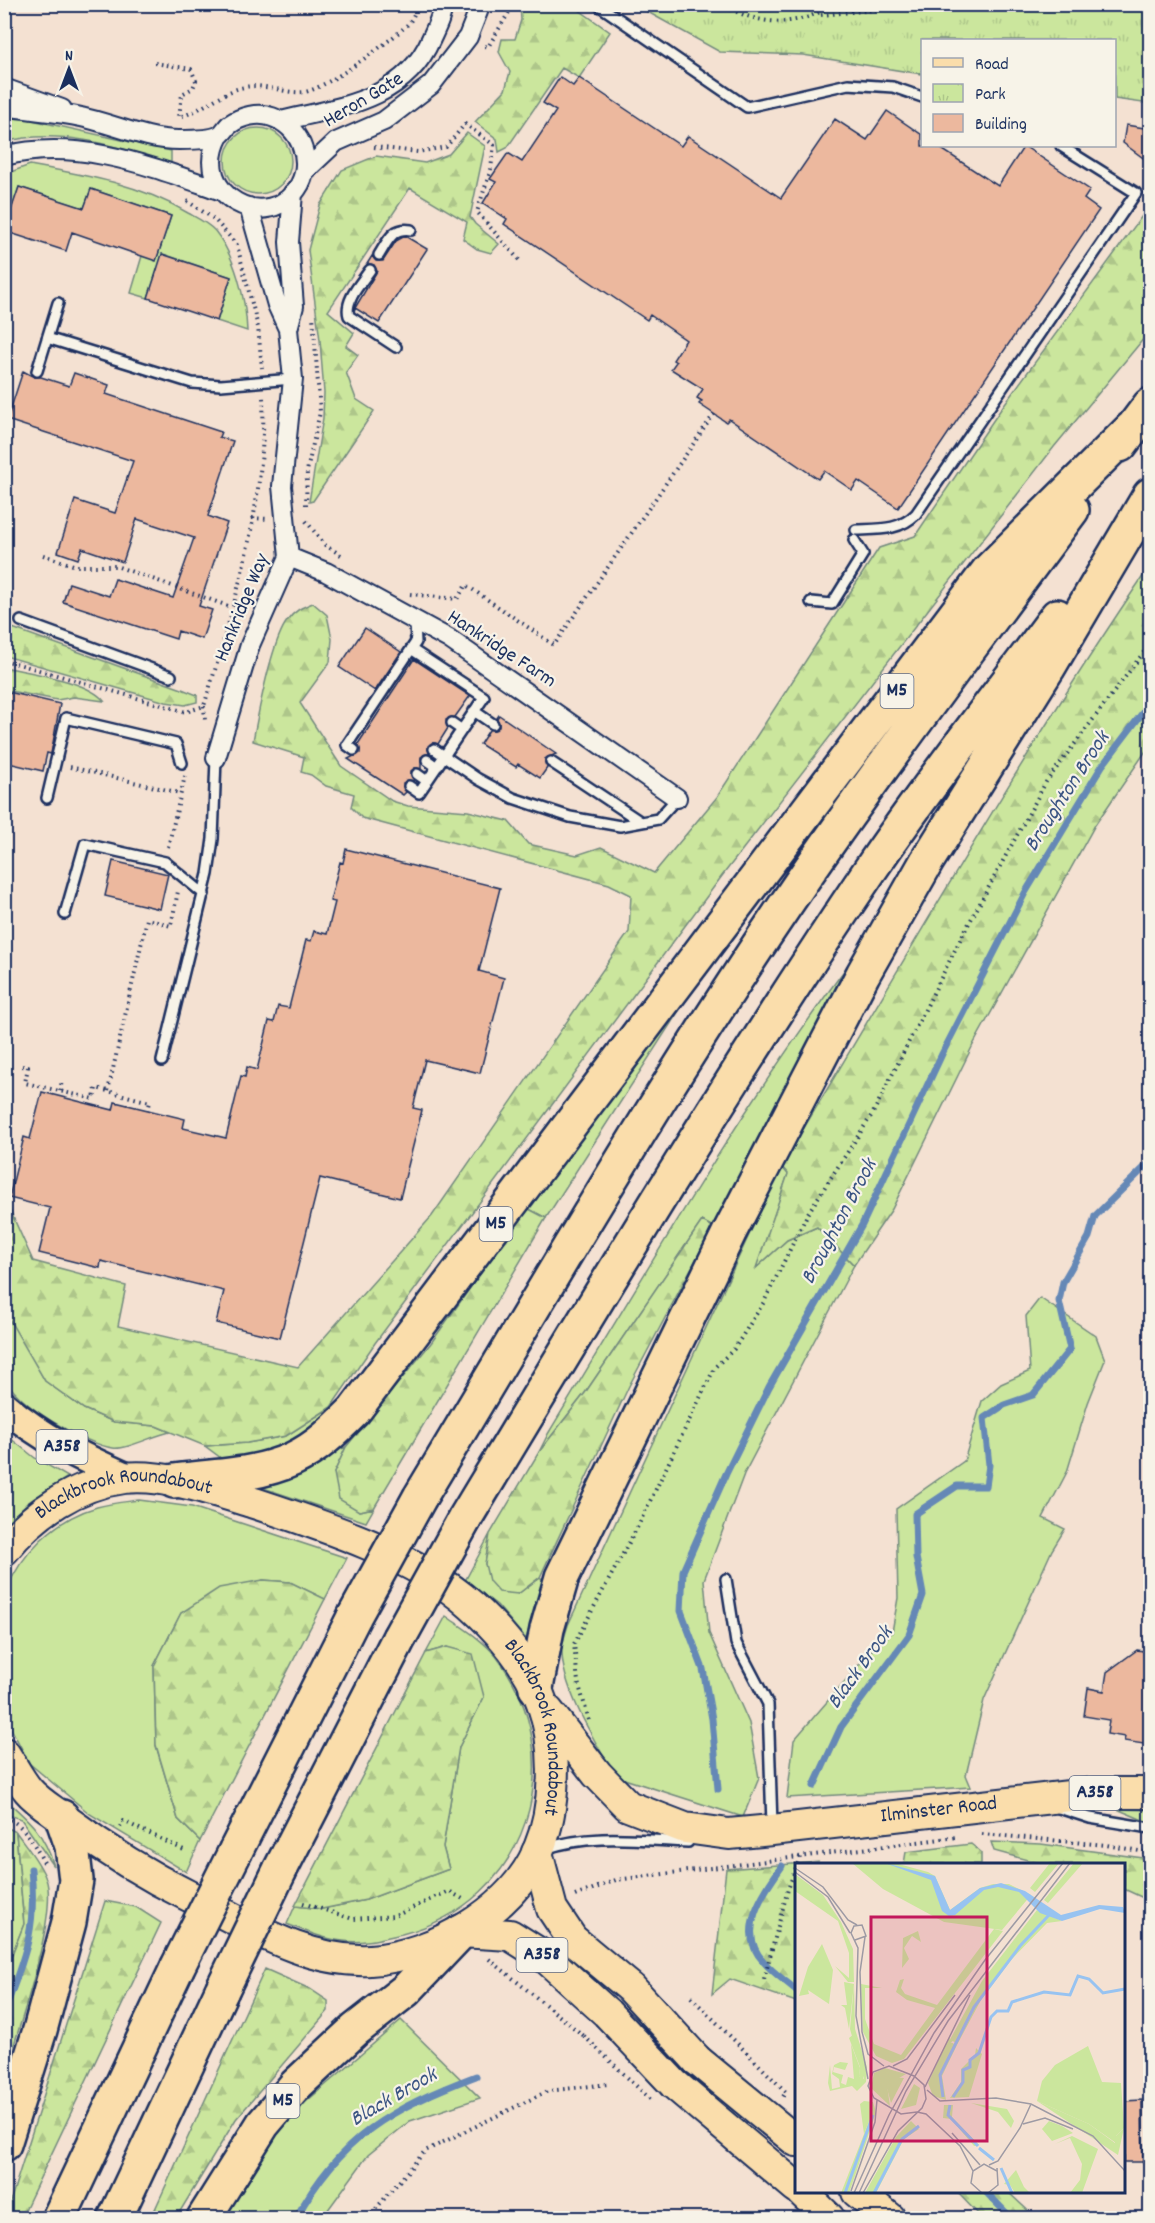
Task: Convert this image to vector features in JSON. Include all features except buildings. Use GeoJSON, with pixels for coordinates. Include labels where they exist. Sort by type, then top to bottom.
{"type":"FeatureCollection","features":[{"type":"Feature","properties":{"kind":"highway","name":"M5"},"geometry":{"type":"LineString","coordinates":[[174,1481],[243,1473],[293,1459],[326,1438],[354,1411],[989,570],[1142,417]]}},
{"type":"Feature","properties":{"kind":"highway","name":"M5"},"geometry":{"type":"LineString","coordinates":[[59,2218],[177,1968],[355,1615],[420,1497],[627,1152],[738,979],[836,833],[1142,417]]}},
{"type":"Feature","properties":{"kind":"highway"},"geometry":{"type":"LineString","coordinates":[[115,2218],[280,1870],[399,1638],[464,1520],[670,1180],[872,867],[1150,489]]}},
{"type":"Feature","properties":{"kind":"highway"},"geometry":{"type":"LineString","coordinates":[[539,1696],[547,1629],[562,1577],[729,1233],[863,974],[927,861],[1048,668],[1150,495]]}},
{"type":"Feature","properties":{"kind":"highway","name":"Blackbrook Roundabout"},"geometry":{"type":"LineString","coordinates":[[4,1550],[17,1534],[56,1502],[92,1486],[126,1477],[174,1481],[246,1501],[341,1533],[425,1574],[469,1603],[501,1636],[522,1662],[539,1696],[553,1761],[550,1800],[537,1851],[508,1892],[474,1922],[424,1949],[398,1956],[368,1960],[322,1956],[300,1951],[162,1882],[108,1851],[17,1787],[4,1753]]}},
{"type":"Feature","properties":{"kind":"highway","name":"Ilminster Road"},"geometry":{"type":"LineString","coordinates":[[539,1696],[597,1774],[628,1806],[685,1828],[729,1834],[1041,1802],[1096,1793],[1150,1792]]}},
{"type":"Feature","properties":{"kind":"highway"},"geometry":{"type":"LineString","coordinates":[[4,2144],[40,2030],[69,1922],[76,1880],[72,1846],[62,1817]]}},
{"type":"Feature","properties":{"kind":"highway","name":"A358"},"geometry":{"type":"LineString","coordinates":[[537,1851],[552,1909],[572,1939],[631,1988],[697,2060],[795,2140]]}},
{"type":"Feature","properties":{"kind":"highway","name":"M5"},"geometry":{"type":"LineString","coordinates":[[204,2218],[263,2124],[296,2085],[355,2030],[406,1990],[474,1922]]}},
{"type":"Feature","properties":{"kind":"highway","name":"A358"},"geometry":{"type":"LineString","coordinates":[[474,1922],[510,1935],[544,1957],[607,2013],[664,2094],[795,2186]]}},
{"type":"Feature","properties":{"kind":"highway"},"geometry":{"type":"LineString","coordinates":[[803,2193],[829,2218]]}},
{"type":"Feature","properties":{"kind":"highway"},"geometry":{"type":"LineString","coordinates":[[858,2193],[890,2218]]}},
{"type":"Feature","properties":{"kind":"main road","name":"A358"},"geometry":{"type":"LineString","coordinates":[[4,1406],[25,1423],[75,1454],[126,1477]]}},
{"type":"Feature","properties":{"kind":"street","name":"Heron Gate"},"geometry":{"type":"LineString","coordinates":[[281,120],[364,102],[403,79],[426,52],[442,13],[443,4]]}},
{"type":"Feature","properties":{"kind":"street","name":"Heron Gate"},"geometry":{"type":"LineString","coordinates":[[293,193],[304,172],[336,142],[384,120],[430,85],[468,37],[481,4]]}},
{"type":"Feature","properties":{"kind":"street"},"geometry":{"type":"LineString","coordinates":[[4,88],[80,116],[152,136],[179,140],[219,136],[212,154],[212,164],[216,183],[229,198],[249,207],[273,206],[293,193]]}},
{"type":"Feature","properties":{"kind":"street"},"geometry":{"type":"LineString","coordinates":[[4,106],[80,116]]}},
{"type":"Feature","properties":{"kind":"street","name":"Heron Gate"},"geometry":{"type":"LineString","coordinates":[[219,136],[236,120],[247,116],[270,116],[281,120],[293,130],[301,143],[305,157],[304,172]]}},
{"type":"Feature","properties":{"kind":"street"},"geometry":{"type":"LineString","coordinates":[[4,156],[28,150],[59,149],[94,153],[143,165],[222,191]]}},
{"type":"Feature","properties":{"kind":"street","name":"Hankridge Way"},"geometry":{"type":"LineString","coordinates":[[288,329],[294,306],[289,242],[293,193]]}},
{"type":"Feature","properties":{"kind":"street","name":"Hankridge Way"},"geometry":{"type":"LineString","coordinates":[[216,758],[250,645],[289,557],[282,486],[293,379],[288,329],[277,304],[249,207]]}},
{"type":"Feature","properties":{"kind":"street","name":"Hankridge Farm"},"geometry":{"type":"LineString","coordinates":[[289,557],[326,572],[415,623],[449,639],[677,798]]}},
{"type":"Feature","properties":{"kind":"lane"},"geometry":{"type":"LineString","coordinates":[[597,4],[747,107],[848,84],[893,87],[921,97]]}},
{"type":"Feature","properties":{"kind":"lane"},"geometry":{"type":"LineString","coordinates":[[811,602],[832,604],[863,554],[855,535],[893,529],[907,523],[916,514],[1136,193],[1062,147]]}},
{"type":"Feature","properties":{"kind":"lane"},"geometry":{"type":"LineString","coordinates":[[379,255],[395,231],[401,228],[411,230]]}},
{"type":"Feature","properties":{"kind":"lane"},"geometry":{"type":"LineString","coordinates":[[370,270],[348,304],[349,316],[396,347]]}},
{"type":"Feature","properties":{"kind":"lane"},"geometry":{"type":"LineString","coordinates":[[37,371],[58,303]]}},
{"type":"Feature","properties":{"kind":"lane"},"geometry":{"type":"LineString","coordinates":[[47,338],[192,383],[221,385],[293,379]]}},
{"type":"Feature","properties":{"kind":"lane"},"geometry":{"type":"LineString","coordinates":[[21,621],[171,676]]}},
{"type":"Feature","properties":{"kind":"lane"},"geometry":{"type":"LineString","coordinates":[[354,750],[347,745],[358,735],[376,710],[410,656],[416,642],[415,623]]}},
{"type":"Feature","properties":{"kind":"lane"},"geometry":{"type":"LineString","coordinates":[[409,786],[419,793],[484,697],[410,656]]}},
{"type":"Feature","properties":{"kind":"lane"},"geometry":{"type":"LineString","coordinates":[[468,699],[474,710],[493,724]]}},
{"type":"Feature","properties":{"kind":"lane"},"geometry":{"type":"LineString","coordinates":[[462,708],[474,710]]}},
{"type":"Feature","properties":{"kind":"lane"},"geometry":{"type":"LineString","coordinates":[[47,798],[66,718],[176,744],[182,763]]}},
{"type":"Feature","properties":{"kind":"lane"},"geometry":{"type":"LineString","coordinates":[[452,723],[462,730]]}},
{"type":"Feature","properties":{"kind":"lane"},"geometry":{"type":"LineString","coordinates":[[444,735],[454,741]]}},
{"type":"Feature","properties":{"kind":"lane"},"geometry":{"type":"LineString","coordinates":[[434,749],[478,779],[513,798],[570,817],[620,826],[658,819],[677,798]]}},
{"type":"Feature","properties":{"kind":"lane"},"geometry":{"type":"LineString","coordinates":[[162,1061],[204,894],[213,839],[216,758]]}},
{"type":"Feature","properties":{"kind":"lane"},"geometry":{"type":"LineString","coordinates":[[427,760],[437,767]]}},
{"type":"Feature","properties":{"kind":"lane"},"geometry":{"type":"LineString","coordinates":[[551,762],[641,822]]}},
{"type":"Feature","properties":{"kind":"lane"},"geometry":{"type":"LineString","coordinates":[[417,774],[427,781]]}},
{"type":"Feature","properties":{"kind":"lane"},"geometry":{"type":"LineString","coordinates":[[66,914],[86,844],[165,862],[204,894]]}},
{"type":"Feature","properties":{"kind":"lane"},"geometry":{"type":"LineString","coordinates":[[726,1579],[736,1643],[768,1704],[772,1830]]}},
{"type":"Feature","properties":{"kind":"lane"},"geometry":{"type":"LineString","coordinates":[[1041,1802],[1090,1818],[1150,1828]]}},
{"type":"Feature","properties":{"kind":"lane","name":"Ilminster Road"},"geometry":{"type":"LineString","coordinates":[[537,1851],[570,1840],[616,1838],[688,1842],[729,1834]]}},
{"type":"Feature","properties":{"kind":"path"},"geometry":{"type":"LineString","coordinates":[[155,63],[191,69],[196,81],[193,88],[182,94],[179,117],[198,112],[228,92],[245,87],[262,86],[302,92],[315,90],[352,67],[407,25],[417,4]]}},
{"type":"Feature","properties":{"kind":"path"},"geometry":{"type":"LineString","coordinates":[[720,4],[764,22],[790,22],[817,15],[933,4]]}},
{"type":"Feature","properties":{"kind":"path"},"geometry":{"type":"LineString","coordinates":[[817,15],[835,4]]}},
{"type":"Feature","properties":{"kind":"path"},"geometry":{"type":"LineString","coordinates":[[373,147],[418,152],[446,147],[465,124],[494,145],[491,169],[477,212],[520,261]]}},
{"type":"Feature","properties":{"kind":"path"},"geometry":{"type":"LineString","coordinates":[[182,199],[214,219],[237,245],[258,327],[263,382],[259,471],[252,518],[204,706],[204,728]]}},
{"type":"Feature","properties":{"kind":"path"},"geometry":{"type":"LineString","coordinates":[[305,510],[307,471],[320,412],[312,305]]}},
{"type":"Feature","properties":{"kind":"path"},"geometry":{"type":"LineString","coordinates":[[404,592],[425,598],[457,599],[466,585],[554,645],[714,414]]}},
{"type":"Feature","properties":{"kind":"path"},"geometry":{"type":"LineString","coordinates":[[305,519],[325,545],[344,557]]}},
{"type":"Feature","properties":{"kind":"path"},"geometry":{"type":"LineString","coordinates":[[43,555],[76,566],[116,566],[231,607]]}},
{"type":"Feature","properties":{"kind":"path"},"geometry":{"type":"LineString","coordinates":[[590,1724],[578,1682],[574,1644],[638,1526],[715,1367],[734,1349],[765,1302],[808,1213],[873,1113],[961,938],[1046,782],[1150,644]]}},
{"type":"Feature","properties":{"kind":"path"},"geometry":{"type":"LineString","coordinates":[[4,660],[186,712],[204,706]]}},
{"type":"Feature","properties":{"kind":"path"},"geometry":{"type":"LineString","coordinates":[[55,764],[180,792]]}},
{"type":"Feature","properties":{"kind":"path"},"geometry":{"type":"LineString","coordinates":[[165,862],[180,792],[188,772]]}},
{"type":"Feature","properties":{"kind":"path"},"geometry":{"type":"LineString","coordinates":[[108,1091],[147,919],[171,926],[181,876]]}},
{"type":"Feature","properties":{"kind":"path"},"geometry":{"type":"LineString","coordinates":[[22,1066],[28,1067],[25,1083],[94,1099],[96,1088],[150,1102],[148,1110]]}},
{"type":"Feature","properties":{"kind":"path"},"geometry":{"type":"LineString","coordinates":[[60,1091],[62,1080]]}},
{"type":"Feature","properties":{"kind":"path"},"geometry":{"type":"LineString","coordinates":[[4,1818],[12,1820],[22,1828],[48,1871]]}},
{"type":"Feature","properties":{"kind":"path"},"geometry":{"type":"LineString","coordinates":[[108,1851],[123,1821],[186,1851]]}},
{"type":"Feature","properties":{"kind":"path"},"geometry":{"type":"LineString","coordinates":[[979,1834],[1094,1844],[1150,1853]]}},
{"type":"Feature","properties":{"kind":"path"},"geometry":{"type":"LineString","coordinates":[[552,1909],[587,1890],[616,1880],[968,1835]]}},
{"type":"Feature","properties":{"kind":"path"},"geometry":{"type":"LineString","coordinates":[[798,1863],[800,1857]]}},
{"type":"Feature","properties":{"kind":"path"},"geometry":{"type":"LineString","coordinates":[[764,1979],[795,1870]]}},
{"type":"Feature","properties":{"kind":"path"},"geometry":{"type":"LineString","coordinates":[[303,1903],[353,1919],[384,1917],[395,1916],[449,1891],[474,1922]]}},
{"type":"Feature","properties":{"kind":"path"},"geometry":{"type":"LineString","coordinates":[[691,1996],[786,2092],[777,2106]]}},
{"type":"Feature","properties":{"kind":"path"},"geometry":{"type":"LineString","coordinates":[[584,2036],[664,2094]]}},
{"type":"Feature","properties":{"kind":"path"},"geometry":{"type":"LineString","coordinates":[[368,2218],[425,2151],[548,2091],[608,2084]]}},
{"type":"Feature","properties":{"kind":"green space"},"geometry":{"type":"Polygon","coordinates":[[[520,5],[572,5],[610,32],[579,78],[562,68],[507,148],[499,152],[497,139],[475,122],[505,90],[510,72],[499,52],[502,39],[515,39],[521,20],[520,5]]]}},
{"type":"Feature","properties":{"kind":"green space"},"geometry":{"type":"Polygon","coordinates":[[[635,5],[1150,5],[1150,104],[1116,99],[1116,39],[921,39],[921,74],[803,55],[720,52],[635,5]]]}},
{"type":"Feature","properties":{"kind":"green space"},"geometry":{"type":"Polygon","coordinates":[[[5,114],[171,151],[171,163],[110,145],[68,138],[26,138],[5,142],[5,114]]]}},
{"type":"Feature","properties":{"kind":"green space"},"geometry":{"type":"Polygon","coordinates":[[[258,128],[271,131],[281,138],[288,148],[291,161],[288,174],[281,184],[271,191],[258,194],[245,191],[235,184],[228,174],[225,161],[228,148],[235,138],[245,131],[258,128]]]}},
{"type":"Feature","properties":{"kind":"green space"},"geometry":{"type":"Polygon","coordinates":[[[467,133],[485,146],[470,217],[499,244],[491,253],[477,249],[463,239],[467,222],[410,188],[328,311],[354,333],[346,346],[358,355],[346,372],[356,399],[374,411],[313,501],[309,502],[323,418],[324,393],[320,340],[308,250],[320,205],[342,170],[376,156],[425,163],[449,154],[467,133]]]}},
{"type":"Feature","properties":{"kind":"green space"},"geometry":{"type":"Polygon","coordinates":[[[30,165],[92,177],[131,188],[169,203],[209,226],[222,241],[234,265],[242,292],[247,331],[217,321],[231,277],[163,254],[148,298],[131,293],[142,256],[156,260],[171,216],[91,189],[75,233],[72,232],[80,207],[19,187],[5,230],[5,174],[30,165]]]}},
{"type":"Feature","properties":{"kind":"green space"},"geometry":{"type":"Polygon","coordinates":[[[1150,205],[1150,331],[1054,447],[722,876],[375,1343],[331,1407],[286,1436],[247,1443],[205,1446],[156,1426],[114,1422],[84,1409],[45,1381],[4,1307],[5,1199],[33,1261],[126,1286],[118,1326],[298,1367],[432,1216],[629,932],[631,895],[609,884],[362,818],[351,807],[354,794],[326,786],[311,775],[301,772],[304,757],[253,741],[276,644],[281,631],[292,615],[313,603],[327,615],[332,639],[330,662],[300,703],[341,766],[392,801],[408,806],[468,811],[508,821],[528,844],[577,855],[601,847],[654,873],[717,797],[879,548],[915,536],[1003,406],[1150,205]]]}},
{"type":"Feature","properties":{"kind":"green space"},"geometry":{"type":"Polygon","coordinates":[[[1150,566],[1150,745],[1095,825],[973,1045],[892,1209],[854,1265],[817,1227],[787,1240],[756,1268],[788,1174],[781,1166],[1053,713],[1150,566]]]}},
{"type":"Feature","properties":{"kind":"green space"},"geometry":{"type":"Polygon","coordinates":[[[4,625],[182,689],[197,695],[197,702],[185,705],[166,702],[5,656],[4,625]]]}},
{"type":"Feature","properties":{"kind":"green space"},"geometry":{"type":"Polygon","coordinates":[[[5,667],[73,683],[86,688],[104,701],[74,697],[57,700],[5,690],[5,667]]]}},
{"type":"Feature","properties":{"kind":"green space"},"geometry":{"type":"Polygon","coordinates":[[[852,960],[713,1227],[702,1221],[585,1393],[539,1452],[657,1253],[732,1134],[810,1017],[852,960]]]}},
{"type":"Feature","properties":{"kind":"green space"},"geometry":{"type":"Polygon","coordinates":[[[700,978],[546,1218],[527,1208],[700,978]]]}},
{"type":"Feature","properties":{"kind":"green space"},"geometry":{"type":"Polygon","coordinates":[[[781,1166],[788,1174],[757,1267],[787,1240],[817,1227],[854,1265],[744,1474],[704,1580],[709,1633],[749,1723],[759,1778],[743,1817],[615,1776],[589,1731],[573,1696],[563,1663],[562,1648],[568,1625],[781,1166]]]}},
{"type":"Feature","properties":{"kind":"green space"},"geometry":{"type":"Polygon","coordinates":[[[527,1208],[546,1218],[374,1508],[359,1511],[339,1499],[334,1473],[346,1447],[431,1343],[527,1208]]]}},
{"type":"Feature","properties":{"kind":"green space"},"geometry":{"type":"Polygon","coordinates":[[[702,1221],[713,1227],[629,1386],[540,1577],[518,1594],[499,1592],[489,1581],[485,1564],[490,1534],[539,1452],[585,1393],[702,1221]]]}},
{"type":"Feature","properties":{"kind":"green space"},"geometry":{"type":"Polygon","coordinates":[[[1040,1298],[1096,1336],[1105,1360],[1088,1403],[1067,1472],[1043,1518],[1065,1529],[1052,1550],[984,1700],[966,1775],[971,1787],[787,1798],[794,1740],[871,1651],[892,1632],[898,1598],[896,1509],[964,1461],[982,1401],[1001,1384],[1030,1371],[1026,1316],[1040,1298]]]}},
{"type":"Feature","properties":{"kind":"green space"},"geometry":{"type":"Polygon","coordinates":[[[4,1307],[45,1381],[84,1409],[114,1422],[156,1426],[170,1432],[126,1447],[113,1448],[69,1431],[20,1398],[5,1376],[4,1307]]]}},
{"type":"Feature","properties":{"kind":"green space"},"geometry":{"type":"Polygon","coordinates":[[[331,1407],[318,1427],[282,1447],[243,1457],[221,1458],[205,1446],[247,1443],[286,1436],[331,1407]]]}},
{"type":"Feature","properties":{"kind":"green space"},"geometry":{"type":"Polygon","coordinates":[[[5,1434],[35,1458],[68,1477],[27,1503],[5,1526],[5,1434]]]}},
{"type":"Feature","properties":{"kind":"green space"},"geometry":{"type":"Polygon","coordinates":[[[346,1447],[334,1473],[359,1511],[374,1508],[366,1522],[254,1485],[346,1447]]]}},
{"type":"Feature","properties":{"kind":"green space"},"geometry":{"type":"Polygon","coordinates":[[[139,1500],[192,1507],[347,1558],[325,1599],[290,1582],[263,1580],[181,1613],[154,1666],[156,1746],[178,1819],[200,1841],[186,1872],[90,1814],[30,1764],[5,1717],[5,1593],[20,1564],[41,1540],[67,1520],[97,1507],[139,1500]]]}},
{"type":"Feature","properties":{"kind":"green space"},"geometry":{"type":"Polygon","coordinates":[[[490,1534],[485,1564],[518,1594],[540,1577],[543,1580],[526,1639],[497,1605],[465,1581],[490,1534]]]}},
{"type":"Feature","properties":{"kind":"green space"},"geometry":{"type":"Polygon","coordinates":[[[263,1580],[290,1582],[325,1599],[200,1841],[178,1819],[156,1745],[154,1666],[181,1613],[219,1588],[263,1580]]]}},
{"type":"Feature","properties":{"kind":"green space"},"geometry":{"type":"Polygon","coordinates":[[[446,1616],[479,1639],[496,1656],[520,1696],[532,1738],[534,1781],[526,1822],[508,1859],[481,1892],[445,1917],[402,1934],[350,1942],[321,1937],[287,1924],[295,1906],[322,1909],[366,1900],[449,1869],[443,1847],[459,1747],[484,1697],[447,1647],[426,1653],[446,1616]]]}},
{"type":"Feature","properties":{"kind":"green space"},"geometry":{"type":"Polygon","coordinates":[[[447,1647],[473,1654],[484,1697],[459,1747],[443,1847],[449,1869],[366,1900],[322,1909],[295,1906],[426,1653],[447,1647]]]}},
{"type":"Feature","properties":{"kind":"green space"},"geometry":{"type":"Polygon","coordinates":[[[5,1799],[41,1836],[54,1866],[21,1819],[5,1814],[5,1799]]]}},
{"type":"Feature","properties":{"kind":"green space"},"geometry":{"type":"Polygon","coordinates":[[[1117,1809],[1150,1810],[1150,1823],[1117,1809]]]}},
{"type":"Feature","properties":{"kind":"green space"},"geometry":{"type":"Polygon","coordinates":[[[4,1826],[16,1832],[24,1924],[5,1972],[4,1826]]]}},
{"type":"Feature","properties":{"kind":"green space"},"geometry":{"type":"Polygon","coordinates":[[[16,1832],[46,1879],[47,1918],[35,1974],[5,2073],[5,1972],[24,1924],[16,1832]]]}},
{"type":"Feature","properties":{"kind":"green space"},"geometry":{"type":"Polygon","coordinates":[[[991,1842],[1041,1844],[1150,1859],[1150,1901],[1125,1889],[1125,1863],[1038,1863],[994,1851],[991,1842]]]}},
{"type":"Feature","properties":{"kind":"green space"},"geometry":{"type":"Polygon","coordinates":[[[971,1844],[981,1852],[981,1863],[904,1863],[906,1852],[971,1844]]]}},
{"type":"Feature","properties":{"kind":"green space"},"geometry":{"type":"Polygon","coordinates":[[[795,1864],[795,2002],[730,1979],[712,1994],[726,1869],[795,1864]]]}},
{"type":"Feature","properties":{"kind":"green space"},"geometry":{"type":"Polygon","coordinates":[[[105,1901],[136,1907],[161,1923],[21,2218],[5,2218],[105,1901]]]}},
{"type":"Feature","properties":{"kind":"green space"},"geometry":{"type":"Polygon","coordinates":[[[265,1969],[310,1989],[328,2001],[328,2011],[236,2119],[176,2218],[151,2218],[265,1969]]]}},
{"type":"Feature","properties":{"kind":"green space"},"geometry":{"type":"Polygon","coordinates":[[[401,2020],[480,2098],[410,2121],[368,2155],[322,2218],[221,2218],[243,2179],[293,2113],[401,2020]]]}},
{"type":"Feature","properties":{"kind":"green space"},"geometry":{"type":"Polygon","coordinates":[[[958,2193],[1009,2193],[1036,2218],[982,2218],[958,2193]]]}},
{"type":"Feature","properties":{"kind":"waterway","name":"Broughton Brook"},"geometry":{"type":"LineString","coordinates":[[718,1789],[712,1719],[703,1669],[681,1611],[683,1571],[726,1474],[769,1387],[862,1225],[942,1054],[1025,893],[1102,766],[1150,703]]}},
{"type":"Feature","properties":{"kind":"waterway","name":"Black Brook"},"geometry":{"type":"LineString","coordinates":[[814,1786],[841,1727],[909,1635],[923,1595],[916,1557],[915,1514],[957,1486],[986,1486],[989,1465],[984,1418],[1004,1405],[1033,1395],[1070,1349],[1059,1301],[1063,1282],[1089,1237],[1095,1216],[1149,1163],[1150,1157]]}},
{"type":"Feature","properties":{"kind":"waterway"},"geometry":{"type":"LineString","coordinates":[[782,1866],[760,1900],[752,1926],[752,1938],[764,1962],[795,1989]]}},
{"type":"Feature","properties":{"kind":"waterway"},"geometry":{"type":"LineString","coordinates":[[4,2012],[28,1942],[32,1909],[31,1869]]}},
{"type":"Feature","properties":{"kind":"waterway","name":"Black Brook"},"geometry":{"type":"LineString","coordinates":[[296,2218],[331,2166],[371,2129],[418,2100],[476,2076]]}},
{"type":"Feature","properties":{"kind":"waterway"},"geometry":{"type":"LineString","coordinates":[[987,2193],[1011,2218]]}}]}
